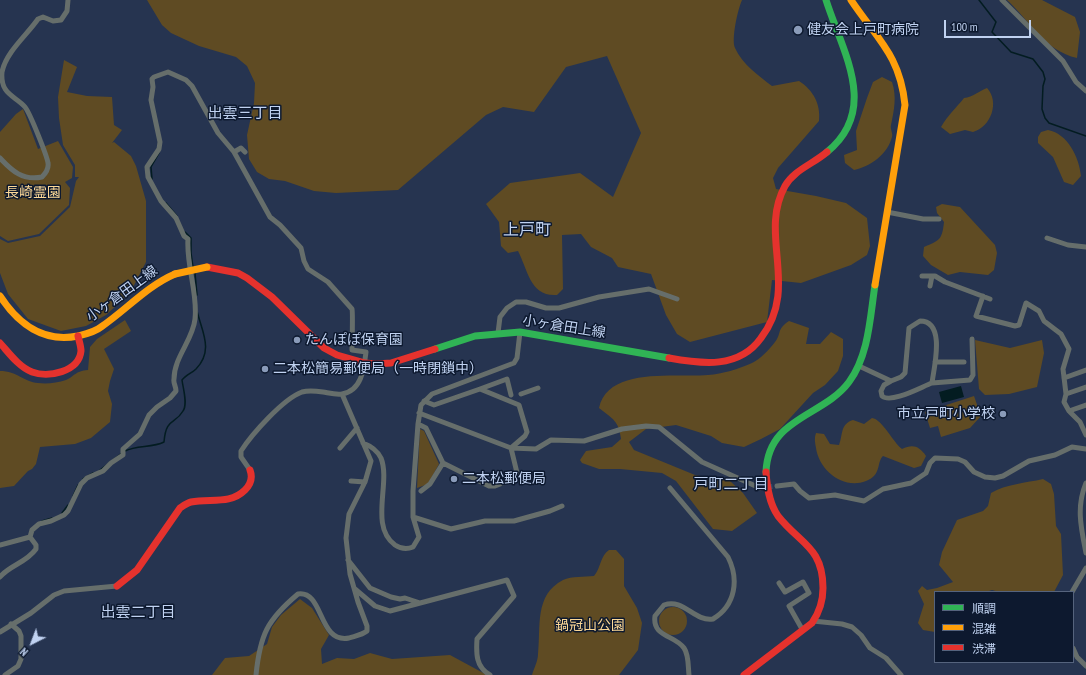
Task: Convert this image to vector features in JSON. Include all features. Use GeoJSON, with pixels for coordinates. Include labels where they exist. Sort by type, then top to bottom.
{"type":"FeatureCollection","features":[{"type":"Feature","properties":{"kind":"main road","name":"小ヶ倉田上線"},"geometry":{"type":"LineString","coordinates":[[0,296],[15,318],[33,330],[51,337],[63,338],[78,336],[90,333],[104,326],[159,281],[174,274],[207,267],[238,273],[247,278],[272,297],[324,348],[337,355],[365,363],[391,363],[475,336],[520,332],[697,363],[717,364],[735,359],[751,350],[766,335],[776,313],[779,302],[779,268],[776,221],[778,205],[784,187],[798,170],[824,155],[840,140],[847,127],[854,108],[854,87],[852,77],[826,0]]}},
{"type":"Feature","properties":{"kind":"main road"},"geometry":{"type":"LineString","coordinates":[[744,675],[813,621],[822,598],[825,582],[823,569],[813,549],[778,517],[767,492],[766,469],[772,446],[786,428],[800,416],[836,396],[849,382],[859,366],[864,351],[905,105],[904,91],[900,74],[893,57],[851,0]]}},
{"type":"Feature","properties":{"kind":"main road"},"geometry":{"type":"LineString","coordinates":[[0,343],[21,365],[33,372],[54,374],[67,368],[78,358],[81,351],[78,336]]}},
{"type":"Feature","properties":{"kind":"main road"},"geometry":{"type":"LineString","coordinates":[[117,586],[130,577],[139,567],[180,508],[189,502],[233,499],[240,495],[250,483],[252,476],[250,470]]}},
{"type":"Feature","properties":{"kind":"street"},"geometry":{"type":"LineString","coordinates":[[0,158],[13,172],[27,177],[42,177],[47,171],[48,163],[31,119],[25,107],[10,97],[5,90],[2,80],[2,72],[13,50],[38,19],[43,17],[54,21],[61,20],[67,11],[68,0]]}},
{"type":"Feature","properties":{"kind":"street"},"geometry":{"type":"LineString","coordinates":[[1002,0],[1063,61],[1076,82],[1086,91]]}},
{"type":"Feature","properties":{"kind":"street"},"geometry":{"type":"LineString","coordinates":[[30,537],[30,534],[35,526],[64,515],[68,511],[81,484],[87,478],[103,471],[123,452],[140,434],[149,415],[156,407],[170,398],[176,391],[173,380],[174,373],[185,346],[191,337],[196,316],[195,293],[187,248],[188,239],[184,236],[176,218],[161,201],[147,173],[147,167],[159,149],[160,142],[151,100],[153,87],[152,79],[168,72],[186,80],[192,86],[218,133],[234,152],[270,217],[301,248],[304,261],[308,269],[328,282],[352,309],[352,350],[366,352],[364,373],[358,384],[342,394],[306,391],[291,397],[281,405],[241,451],[241,457],[250,470]]}},
{"type":"Feature","properties":{"kind":"street"},"geometry":{"type":"LineString","coordinates":[[208,114],[216,110],[225,115]]}},
{"type":"Feature","properties":{"kind":"street"},"geometry":{"type":"LineString","coordinates":[[234,152],[241,148],[245,152]]}},
{"type":"Feature","properties":{"kind":"street"},"geometry":{"type":"LineString","coordinates":[[887,212],[923,219],[939,219]]}},
{"type":"Feature","properties":{"kind":"street"},"geometry":{"type":"LineString","coordinates":[[1047,238],[1086,247]]}},
{"type":"Feature","properties":{"kind":"street"},"geometry":{"type":"LineString","coordinates":[[922,276],[932,276],[990,299]]}},
{"type":"Feature","properties":{"kind":"street"},"geometry":{"type":"LineString","coordinates":[[930,286],[932,276]]}},
{"type":"Feature","properties":{"kind":"street"},"geometry":{"type":"LineString","coordinates":[[498,333],[500,317],[507,308],[516,302],[526,302],[546,308],[558,308],[599,297],[649,289],[677,299]]}},
{"type":"Feature","properties":{"kind":"street"},"geometry":{"type":"LineString","coordinates":[[983,296],[976,316],[1019,326],[1026,303],[1039,311],[1044,321],[1060,334],[1068,344],[1069,352],[1064,364],[1066,394],[1064,402],[1069,411],[1080,422],[1086,435]]}},
{"type":"Feature","properties":{"kind":"street"},"geometry":{"type":"LineString","coordinates":[[932,383],[935,362],[935,330],[928,322],[916,323],[908,331],[905,373],[901,377],[884,384],[880,393],[884,398],[895,398],[932,383],[970,380],[973,375],[972,339]]}},
{"type":"Feature","properties":{"kind":"street"},"geometry":{"type":"LineString","coordinates":[[363,443],[370,445],[377,451],[381,460],[383,471],[382,516],[387,534],[391,542],[397,546],[404,549],[409,548],[418,541],[419,532],[413,517],[413,491],[419,413],[424,400],[432,394],[514,363],[517,358],[520,332]]}},
{"type":"Feature","properties":{"kind":"street"},"geometry":{"type":"LineString","coordinates":[[935,362],[964,362]]}},
{"type":"Feature","properties":{"kind":"street"},"geometry":{"type":"LineString","coordinates":[[859,366],[891,381]]}},
{"type":"Feature","properties":{"kind":"street"},"geometry":{"type":"LineString","coordinates":[[1064,378],[1086,370]]}},
{"type":"Feature","properties":{"kind":"street"},"geometry":{"type":"LineString","coordinates":[[424,400],[434,405],[507,379],[511,395]]}},
{"type":"Feature","properties":{"kind":"street"},"geometry":{"type":"LineString","coordinates":[[1066,394],[1086,387]]}},
{"type":"Feature","properties":{"kind":"street"},"geometry":{"type":"LineString","coordinates":[[521,394],[538,388]]}},
{"type":"Feature","properties":{"kind":"street"},"geometry":{"type":"LineString","coordinates":[[480,389],[519,405],[527,432],[526,436],[511,448]]}},
{"type":"Feature","properties":{"kind":"street"},"geometry":{"type":"LineString","coordinates":[[256,675],[260,648],[267,627],[275,615],[298,594],[304,594],[311,597],[334,636],[342,639],[365,633],[368,626],[355,589],[348,560],[346,538],[349,514],[365,482],[371,462],[342,394]]}},
{"type":"Feature","properties":{"kind":"street"},"geometry":{"type":"LineString","coordinates":[[1069,411],[1086,405]]}},
{"type":"Feature","properties":{"kind":"street"},"geometry":{"type":"LineString","coordinates":[[419,413],[511,448],[536,449],[551,440],[584,440],[622,429],[652,426],[658,427],[702,462],[760,488]]}},
{"type":"Feature","properties":{"kind":"street"},"geometry":{"type":"LineString","coordinates":[[418,424],[426,428],[443,463],[489,486],[495,486],[518,477],[511,448]]}},
{"type":"Feature","properties":{"kind":"street"},"geometry":{"type":"LineString","coordinates":[[340,448],[357,428]]}},
{"type":"Feature","properties":{"kind":"street"},"geometry":{"type":"LineString","coordinates":[[777,486],[794,484],[809,498],[835,495],[864,501],[883,489],[911,483],[926,473],[930,463],[935,458],[958,459],[965,462],[974,472],[985,477],[995,478],[1003,476],[1029,461],[1055,455],[1072,447],[1086,449]]}},
{"type":"Feature","properties":{"kind":"street"},"geometry":{"type":"LineString","coordinates":[[421,491],[430,484],[443,463]]}},
{"type":"Feature","properties":{"kind":"street"},"geometry":{"type":"LineString","coordinates":[[351,481],[365,482]]}},
{"type":"Feature","properties":{"kind":"street"},"geometry":{"type":"LineString","coordinates":[[1086,483],[1082,492],[1079,518],[1086,553]]}},
{"type":"Feature","properties":{"kind":"street"},"geometry":{"type":"LineString","coordinates":[[670,488],[728,557],[734,569],[734,591],[728,604],[713,619],[705,619],[675,603],[664,605],[655,616],[656,627],[661,633],[683,646],[686,650],[689,675]]}},
{"type":"Feature","properties":{"kind":"street"},"geometry":{"type":"LineString","coordinates":[[413,517],[451,529],[485,521],[514,522],[562,506]]}},
{"type":"Feature","properties":{"kind":"street"},"geometry":{"type":"LineString","coordinates":[[0,545],[30,537]]}},
{"type":"Feature","properties":{"kind":"street"},"geometry":{"type":"LineString","coordinates":[[0,570],[11,568],[24,562],[36,549],[36,545],[30,537]]}},
{"type":"Feature","properties":{"kind":"street"},"geometry":{"type":"LineString","coordinates":[[348,560],[370,588],[391,597],[400,599],[405,598],[420,603]]}},
{"type":"Feature","properties":{"kind":"street"},"geometry":{"type":"LineString","coordinates":[[0,577],[11,568]]}},
{"type":"Feature","properties":{"kind":"street"},"geometry":{"type":"LineString","coordinates":[[1073,591],[1086,568]]}},
{"type":"Feature","properties":{"kind":"street"},"geometry":{"type":"LineString","coordinates":[[355,589],[370,603],[386,610],[398,610],[507,580],[514,596],[477,638],[478,662],[482,670],[490,675]]}},
{"type":"Feature","properties":{"kind":"street"},"geometry":{"type":"LineString","coordinates":[[779,583],[785,592],[803,582],[809,593],[789,606],[802,629]]}},
{"type":"Feature","properties":{"kind":"street"},"geometry":{"type":"LineString","coordinates":[[0,632],[31,613],[54,595],[64,591],[117,586]]}},
{"type":"Feature","properties":{"kind":"street"},"geometry":{"type":"LineString","coordinates":[[813,621],[842,624],[852,627],[861,635],[870,648],[886,658],[901,675]]}},
{"type":"Feature","properties":{"kind":"street"},"geometry":{"type":"LineString","coordinates":[[5,675],[18,666],[21,659],[21,636],[19,631],[11,624]]}},
{"type":"Feature","properties":{"kind":"street"},"geometry":{"type":"LineString","coordinates":[[1074,650],[1077,657],[1086,666]]}},
{"type":"Feature","properties":{"kind":"green space"},"geometry":{"type":"Polygon","coordinates":[[[147,0],[742,0],[734,31],[734,44],[738,54],[751,69],[772,86],[799,81],[812,93],[819,109],[819,121],[778,168],[773,178],[776,189],[846,203],[867,218],[870,246],[867,255],[851,265],[801,283],[772,280],[767,322],[690,342],[677,334],[666,315],[651,274],[618,267],[612,258],[591,247],[581,234],[562,235],[563,289],[557,295],[541,292],[531,281],[518,251],[508,253],[501,246],[499,222],[486,204],[510,183],[580,173],[613,197],[641,133],[607,56],[566,67],[534,112],[503,107],[486,115],[398,190],[336,193],[314,191],[285,181],[269,179],[257,172],[249,159],[247,135],[254,103],[255,83],[247,66],[236,57],[199,46],[171,33],[162,25],[147,0]]]}},
{"type":"Feature","properties":{"kind":"green space"},"geometry":{"type":"Polygon","coordinates":[[[1007,0],[1042,0],[1075,17],[1080,32],[1077,58],[1056,49],[1047,42],[1007,0]]]}},
{"type":"Feature","properties":{"kind":"green space"},"geometry":{"type":"Polygon","coordinates":[[[64,60],[77,67],[67,92],[87,96],[112,97],[114,125],[122,130],[112,143],[114,142],[131,156],[136,166],[146,201],[146,262],[130,293],[106,315],[86,326],[61,331],[28,319],[8,294],[0,273],[0,239],[8,243],[40,236],[70,207],[76,181],[79,177],[75,177],[75,165],[63,145],[59,118],[58,97],[64,60]]]}},
{"type":"Feature","properties":{"kind":"green space"},"geometry":{"type":"Polygon","coordinates":[[[882,77],[892,82],[894,88],[894,104],[891,126],[892,137],[890,143],[878,159],[866,166],[854,170],[845,163],[844,155],[857,150],[856,131],[867,98],[873,82],[882,77]]]}},
{"type":"Feature","properties":{"kind":"green space"},"geometry":{"type":"Polygon","coordinates":[[[987,88],[993,100],[993,107],[989,120],[985,125],[973,132],[965,130],[950,134],[941,127],[964,98],[987,88]]]}},
{"type":"Feature","properties":{"kind":"green space","name":"長崎霊園"},"geometry":{"type":"Polygon","coordinates":[[[23,109],[38,149],[58,141],[73,167],[72,178],[65,182],[70,188],[69,205],[39,234],[8,241],[0,236],[0,132],[16,114],[23,109]]]}},
{"type":"Feature","properties":{"kind":"green space"},"geometry":{"type":"Polygon","coordinates":[[[1048,130],[1055,132],[1067,141],[1075,154],[1081,176],[1073,185],[1064,182],[1053,157],[1038,143],[1038,137],[1041,132],[1048,130]]]}},
{"type":"Feature","properties":{"kind":"green space"},"geometry":{"type":"Polygon","coordinates":[[[942,204],[960,207],[995,245],[997,253],[994,270],[988,275],[960,272],[948,275],[931,265],[923,256],[924,247],[934,243],[941,236],[944,222],[937,213],[936,207],[942,204]]]}},
{"type":"Feature","properties":{"kind":"green space"},"geometry":{"type":"Polygon","coordinates":[[[125,320],[131,331],[104,349],[114,369],[108,391],[112,404],[110,422],[91,438],[75,444],[40,447],[36,464],[32,469],[28,471],[14,486],[0,488],[0,371],[6,371],[29,381],[38,383],[52,383],[66,380],[78,373],[88,370],[90,347],[97,339],[125,320]]]}},
{"type":"Feature","properties":{"kind":"green space"},"geometry":{"type":"Polygon","coordinates":[[[789,321],[809,328],[806,344],[820,344],[831,332],[843,339],[843,356],[838,371],[825,385],[813,393],[780,429],[744,447],[722,443],[711,436],[676,425],[646,429],[629,442],[634,450],[695,475],[730,481],[743,493],[757,513],[732,531],[713,529],[676,481],[662,473],[620,469],[599,469],[582,463],[580,460],[586,451],[612,447],[621,439],[617,424],[599,408],[605,395],[615,386],[629,380],[645,377],[714,374],[755,362],[773,345],[782,327],[789,321]]]}},
{"type":"Feature","properties":{"kind":"green space"},"geometry":{"type":"Polygon","coordinates":[[[975,340],[1010,348],[1042,340],[1044,353],[1037,387],[1009,394],[985,395],[979,389],[975,340]]]}},
{"type":"Feature","properties":{"kind":"green space"},"geometry":{"type":"Polygon","coordinates":[[[974,396],[981,416],[970,428],[941,437],[938,426],[930,428],[925,412],[974,396]]]}},
{"type":"Feature","properties":{"kind":"green space"},"geometry":{"type":"Polygon","coordinates":[[[872,418],[876,419],[884,426],[902,449],[913,446],[921,450],[926,456],[921,466],[914,468],[883,456],[877,472],[866,481],[849,483],[834,476],[822,464],[818,456],[815,442],[816,433],[824,434],[830,444],[839,445],[846,424],[853,420],[864,424],[872,418]]]}},
{"type":"Feature","properties":{"kind":"green space"},"geometry":{"type":"Polygon","coordinates":[[[420,429],[424,431],[439,464],[428,484],[417,488],[420,429]]]}},
{"type":"Feature","properties":{"kind":"green space"},"geometry":{"type":"Polygon","coordinates":[[[1043,479],[1051,484],[1054,494],[1056,526],[1061,534],[1063,575],[1055,591],[934,591],[934,632],[923,630],[918,623],[924,604],[918,591],[922,586],[927,590],[953,582],[939,565],[942,552],[957,520],[983,511],[988,506],[991,493],[1010,486],[1043,479]]]}},
{"type":"Feature","properties":{"kind":"green space","name":"鍋冠山公園"},"geometry":{"type":"Polygon","coordinates":[[[609,550],[616,550],[624,559],[624,586],[637,608],[642,623],[638,650],[619,675],[532,675],[538,657],[541,612],[547,594],[554,586],[563,580],[574,577],[594,576],[604,555],[609,550]]]}},
{"type":"Feature","properties":{"kind":"green space"},"geometry":{"type":"Polygon","coordinates":[[[300,599],[312,608],[329,635],[321,649],[322,664],[337,658],[354,659],[370,653],[392,659],[450,655],[487,675],[212,675],[225,658],[249,656],[267,644],[272,627],[281,615],[300,599]]]}},
{"type":"Feature","properties":{"kind":"green space"},"geometry":{"type":"Polygon","coordinates":[[[673,607],[683,611],[687,621],[683,631],[673,635],[663,631],[659,621],[663,611],[673,607]]]}},
{"type":"Feature","properties":{"kind":"shaded area"},"geometry":{"type":"Polygon","coordinates":[[[961,386],[964,397],[942,403],[939,392],[961,386]]]}},
{"type":"Feature","properties":{"kind":"waterway"},"geometry":{"type":"LineString","coordinates":[[979,0],[996,22],[992,32],[1011,52],[1033,59],[1043,72],[1045,79],[1043,86],[1042,109],[1045,118],[1049,123],[1086,136]]}},
{"type":"Feature","properties":{"kind":"waterway"},"geometry":{"type":"LineString","coordinates":[[152,179],[151,167],[159,153]]}},
{"type":"Feature","properties":{"kind":"waterway"},"geometry":{"type":"LineString","coordinates":[[166,203],[177,216]]}},
{"type":"Feature","properties":{"kind":"waterway"},"geometry":{"type":"LineString","coordinates":[[185,232],[191,238],[193,267]]}},
{"type":"Feature","properties":{"kind":"waterway"},"geometry":{"type":"LineString","coordinates":[[195,273],[197,295]]}},
{"type":"Feature","properties":{"kind":"waterway"},"geometry":{"type":"LineString","coordinates":[[125,451],[164,442],[165,434],[169,425],[183,411],[185,400],[182,380],[196,369],[201,362],[206,348],[204,334],[197,311]]}},
{"type":"Feature","properties":{"kind":"waterway"},"geometry":{"type":"LineString","coordinates":[[100,470],[122,453]]}},
{"type":"Feature","properties":{"kind":"waterway"},"geometry":{"type":"LineString","coordinates":[[83,479],[93,473]]}},
{"type":"Feature","properties":{"kind":"waterway"},"geometry":{"type":"LineString","coordinates":[[73,496],[78,485]]}},
{"type":"Feature","properties":{"kind":"waterway"},"geometry":{"type":"LineString","coordinates":[[62,513],[68,505]]}},
{"type":"Feature","properties":{"kind":"waterway"},"geometry":{"type":"LineString","coordinates":[[42,521],[52,518]]}},
{"type":"Feature","properties":{"kind":"tunnel"},"geometry":{"type":"LineString","coordinates":[[760,488],[777,486]]}},
{"type":"Feature","properties":{"kind":"traffic: fast"},"geometry":{"type":"LineString","coordinates":[[826,0],[847,59],[852,79],[854,98],[851,117],[843,135],[827,152]]}},
{"type":"Feature","properties":{"kind":"traffic: fast"},"geometry":{"type":"LineString","coordinates":[[766,472],[769,454],[776,440],[786,429],[798,420],[838,394],[849,382],[856,371],[861,360],[868,335],[875,285]]}},
{"type":"Feature","properties":{"kind":"traffic: fast"},"geometry":{"type":"LineString","coordinates":[[435,349],[475,336],[520,332],[669,358]]}},
{"type":"Feature","properties":{"kind":"traffic: slow"},"geometry":{"type":"LineString","coordinates":[[851,0],[893,60],[898,73],[905,105],[875,285]]}},
{"type":"Feature","properties":{"kind":"traffic: slow"},"geometry":{"type":"LineString","coordinates":[[175,274],[207,267]]}},
{"type":"Feature","properties":{"kind":"traffic: slow"},"geometry":{"type":"LineString","coordinates":[[0,296],[15,315],[33,329],[54,337],[78,336],[99,329],[155,285],[175,274]]}},
{"type":"Feature","properties":{"kind":"traffic: jam"},"geometry":{"type":"LineString","coordinates":[[669,358],[694,362],[719,362],[731,360],[752,348],[761,338],[772,319],[777,300],[779,280],[775,223],[778,205],[785,186],[789,180],[799,171],[827,152]]}},
{"type":"Feature","properties":{"kind":"traffic: jam"},"geometry":{"type":"LineString","coordinates":[[207,267],[238,273],[247,278],[272,297],[324,348],[337,355],[365,363],[376,364],[391,363],[435,349]]}},
{"type":"Feature","properties":{"kind":"traffic: jam"},"geometry":{"type":"LineString","coordinates":[[0,343],[14,359],[27,370],[39,374],[54,374],[69,368],[75,364],[79,358],[81,351],[78,336]]}},
{"type":"Feature","properties":{"kind":"traffic: jam"},"geometry":{"type":"LineString","coordinates":[[117,586],[137,570],[180,508],[191,502],[220,500],[233,498],[239,495],[250,483],[250,470]]}},
{"type":"Feature","properties":{"kind":"traffic: jam"},"geometry":{"type":"LineString","coordinates":[[744,675],[812,623],[819,611],[823,593],[822,574],[819,563],[809,547],[786,525],[772,506],[766,472]]}},
{"type":"Feature","properties":{"kind":"place","name":"健友会上戸町病院"},"geometry":{"type":"Point","coordinates":[798,30]}},
{"type":"Feature","properties":{"kind":"place","name":"たんぽぽ保育園"},"geometry":{"type":"Point","coordinates":[297,340]}},
{"type":"Feature","properties":{"kind":"place","name":"二本松簡易郵便局（一時閉鎖中）"},"geometry":{"type":"Point","coordinates":[265,369]}},
{"type":"Feature","properties":{"kind":"place","name":"市立戸町小学校"},"geometry":{"type":"Point","coordinates":[1003,414]}},
{"type":"Feature","properties":{"kind":"place","name":"二本松郵便局"},"geometry":{"type":"Point","coordinates":[454,479]}},
{"type":"Feature","properties":{"kind":"district","name":"出雲三丁目"},"geometry":{"type":"Point","coordinates":[245,114]}},
{"type":"Feature","properties":{"kind":"district","name":"上戸町"},"geometry":{"type":"Point","coordinates":[527,230]}},
{"type":"Feature","properties":{"kind":"district","name":"戸町二丁目"},"geometry":{"type":"Point","coordinates":[731,485]}},
{"type":"Feature","properties":{"kind":"district","name":"出雲二丁目"},"geometry":{"type":"Point","coordinates":[138,613]}}]}
